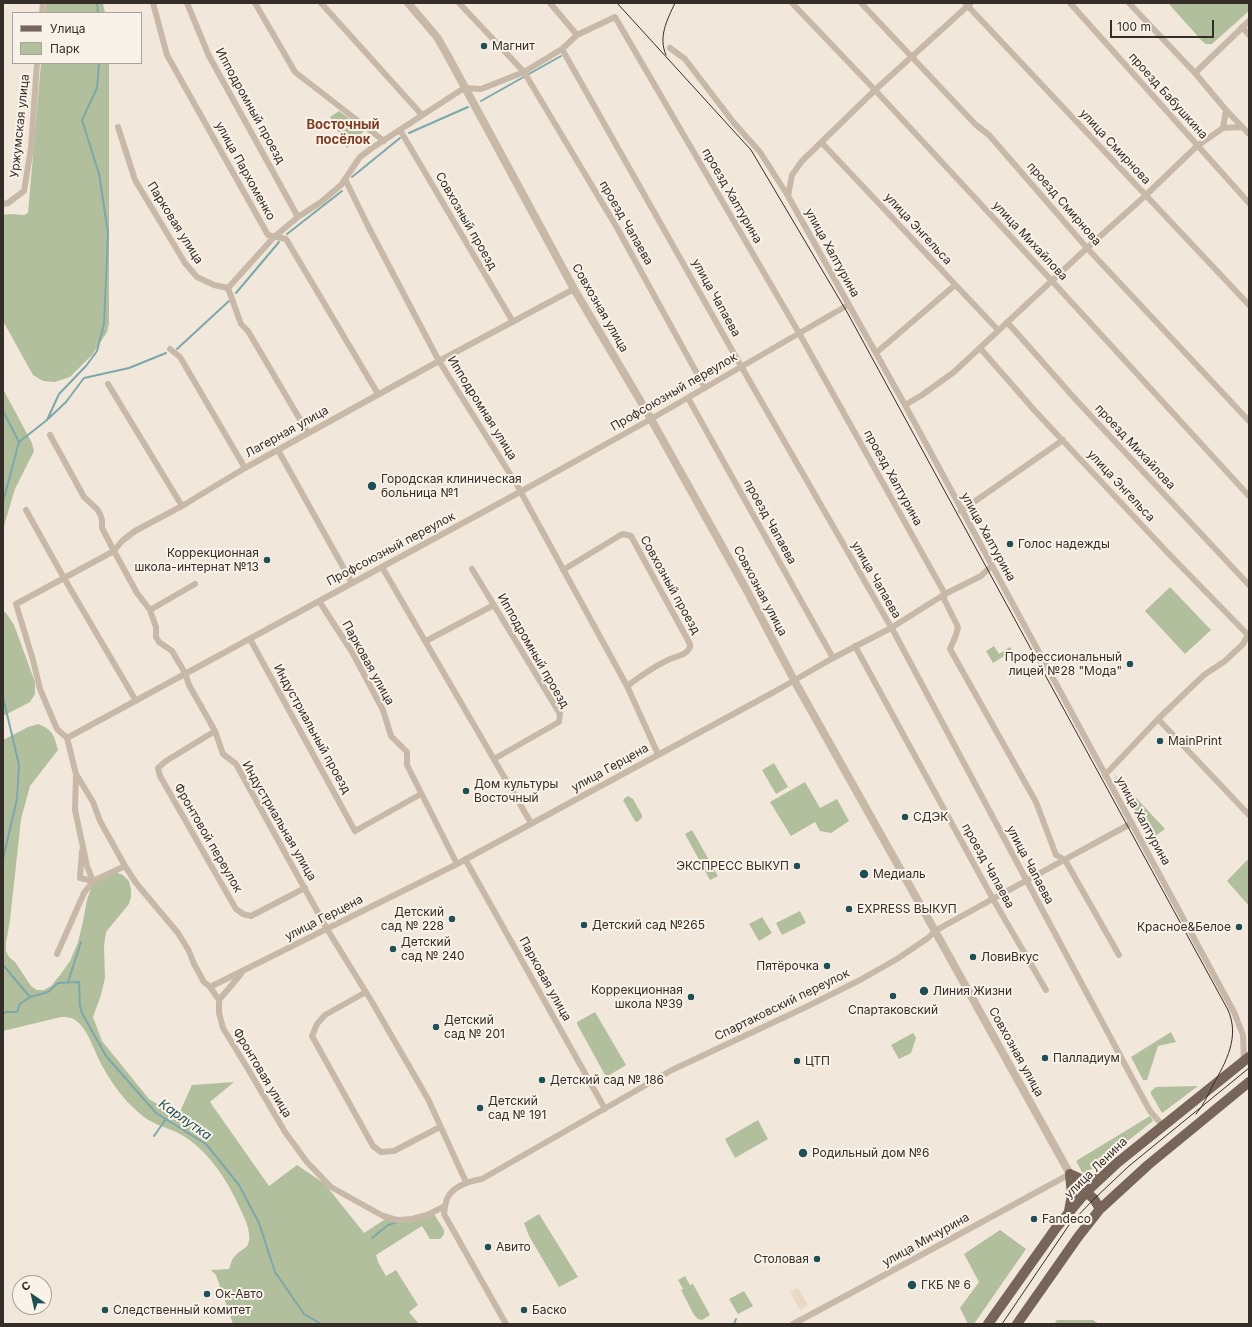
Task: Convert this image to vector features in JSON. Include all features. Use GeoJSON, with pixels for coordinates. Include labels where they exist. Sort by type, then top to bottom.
{"type":"FeatureCollection","features":[{"type":"Feature","properties":{"kind":"main road","name":"улица Ленина"},"geometry":{"type":"LineString","coordinates":[[988,1324],[1056,1228],[1086,1192],[1117,1163],[1247,1059]]}},
{"type":"Feature","properties":{"kind":"main road"},"geometry":{"type":"LineString","coordinates":[[1018,1324],[1078,1236],[1100,1209],[1148,1165],[1249,1082]]}},
{"type":"Feature","properties":{"kind":"main road"},"geometry":{"type":"LineString","coordinates":[[1069,1212],[1072,1195],[1070,1174],[1081,1179],[1100,1179]]}},
{"type":"Feature","properties":{"kind":"main road"},"geometry":{"type":"LineString","coordinates":[[1086,1192],[1094,1199],[1100,1209]]}},
{"type":"Feature","properties":{"kind":"street","name":"улица Пархоменко"},"geometry":{"type":"LineString","coordinates":[[153,3],[167,55],[268,235],[286,239],[378,394]]}},
{"type":"Feature","properties":{"kind":"street","name":"Ипподромный проезд"},"geometry":{"type":"LineString","coordinates":[[187,3],[209,56],[298,216]]}},
{"type":"Feature","properties":{"kind":"street"},"geometry":{"type":"LineString","coordinates":[[255,3],[295,72],[384,140]]}},
{"type":"Feature","properties":{"kind":"street"},"geometry":{"type":"LineString","coordinates":[[321,3],[422,115]]}},
{"type":"Feature","properties":{"kind":"street","name":"Совхозная улица"},"geometry":{"type":"LineString","coordinates":[[408,3],[437,38],[466,88],[574,289],[651,419],[794,680],[1070,1174],[1077,1185],[1086,1192]]}},
{"type":"Feature","properties":{"kind":"street"},"geometry":{"type":"LineString","coordinates":[[459,3],[524,72]]}},
{"type":"Feature","properties":{"kind":"street"},"geometry":{"type":"LineString","coordinates":[[308,433],[248,331],[241,324],[228,288],[274,237],[298,216],[321,202],[341,185],[360,157],[372,148],[461,90],[466,88],[481,89],[524,72],[562,49],[577,35],[550,3]]}},
{"type":"Feature","properties":{"kind":"street","name":"улица Михайлова"},"geometry":{"type":"LineString","coordinates":[[792,3],[875,90],[1249,496]]}},
{"type":"Feature","properties":{"kind":"street","name":"проезд Смирнова"},"geometry":{"type":"LineString","coordinates":[[861,3],[976,125],[989,135],[1087,248],[1249,421]]}},
{"type":"Feature","properties":{"kind":"street","name":"проезд Бабушкина"},"geometry":{"type":"LineString","coordinates":[[1070,3],[1249,203]]}},
{"type":"Feature","properties":{"kind":"street"},"geometry":{"type":"LineString","coordinates":[[1129,3],[1195,73],[1226,110],[1249,134]]}},
{"type":"Feature","properties":{"kind":"street"},"geometry":{"type":"LineString","coordinates":[[788,196],[792,175],[802,161],[875,90],[968,4]]}},
{"type":"Feature","properties":{"kind":"street","name":"улица Смирнова"},"geometry":{"type":"LineString","coordinates":[[968,4],[1145,196],[1249,305]]}},
{"type":"Feature","properties":{"kind":"street","name":"проезд Халтурина"},"geometry":{"type":"LineString","coordinates":[[577,35],[615,17],[799,334],[945,594],[944,599],[958,627],[950,649],[1036,802],[1056,855],[1064,860],[1119,955]]}},
{"type":"Feature","properties":{"kind":"street"},"geometry":{"type":"LineString","coordinates":[[1195,73],[1249,21]]}},
{"type":"Feature","properties":{"kind":"street"},"geometry":{"type":"LineString","coordinates":[[1242,27],[1249,35]]}},
{"type":"Feature","properties":{"kind":"street","name":"улица Халтурина"},"geometry":{"type":"LineString","coordinates":[[670,48],[685,59],[734,123],[760,152],[788,196],[905,405],[1234,1012],[1243,1035],[1247,1059]]}},
{"type":"Feature","properties":{"kind":"street","name":"улица Чапаева"},"geometry":{"type":"LineString","coordinates":[[562,49],[891,628],[1150,1111],[1163,1126]]}},
{"type":"Feature","properties":{"kind":"street","name":"Уржумская улица"},"geometry":{"type":"LineString","coordinates":[[3,204],[8,203],[24,190],[31,148],[37,64]]}},
{"type":"Feature","properties":{"kind":"street","name":"проезд Чапаева"},"geometry":{"type":"LineString","coordinates":[[524,72],[616,226],[705,388]]}},
{"type":"Feature","properties":{"kind":"street"},"geometry":{"type":"LineString","coordinates":[[1223,128],[1226,110]]}},
{"type":"Feature","properties":{"kind":"street","name":"Парковая улица"},"geometry":{"type":"LineString","coordinates":[[118,127],[135,180],[185,263],[198,277],[214,285],[228,288]]}},
{"type":"Feature","properties":{"kind":"street"},"geometry":{"type":"LineString","coordinates":[[905,405],[922,396],[954,372],[1197,146],[1223,128],[1242,127]]}},
{"type":"Feature","properties":{"kind":"street","name":"Совхозный проезд"},"geometry":{"type":"LineString","coordinates":[[400,130],[513,322]]}},
{"type":"Feature","properties":{"kind":"street","name":"улица Энгельса"},"geometry":{"type":"LineString","coordinates":[[822,143],[998,330]]}},
{"type":"Feature","properties":{"kind":"street","name":"Ипподромная улица"},"geometry":{"type":"LineString","coordinates":[[345,179],[439,361],[520,492],[627,686],[658,754]]}},
{"type":"Feature","properties":{"kind":"street"},"geometry":{"type":"LineString","coordinates":[[876,353],[954,285]]}},
{"type":"Feature","properties":{"kind":"street","name":"Лагерная улица"},"geometry":{"type":"LineString","coordinates":[[67,738],[57,729],[40,689],[16,604],[114,551],[122,541],[135,531],[182,506],[245,468],[378,394],[574,289]]}},
{"type":"Feature","properties":{"kind":"street","name":"Профсоюзный переулок"},"geometry":{"type":"LineString","coordinates":[[67,738],[520,492],[688,398],[848,305]]}},
{"type":"Feature","properties":{"kind":"street","name":"проезд Михайлова"},"geometry":{"type":"LineString","coordinates":[[1007,322],[1082,407],[1249,585]]}},
{"type":"Feature","properties":{"kind":"street","name":"улица Энгельса"},"geometry":{"type":"LineString","coordinates":[[980,348],[1034,411],[1168,553],[1249,635]]}},
{"type":"Feature","properties":{"kind":"street"},"geometry":{"type":"LineString","coordinates":[[170,349],[180,357],[245,468]]}},
{"type":"Feature","properties":{"kind":"street"},"geometry":{"type":"LineString","coordinates":[[108,384],[182,506]]}},
{"type":"Feature","properties":{"kind":"street","name":"проезд Чапаева"},"geometry":{"type":"LineString","coordinates":[[688,398],[833,658]]}},
{"type":"Feature","properties":{"kind":"street","name":"Индустриальная улица"},"geometry":{"type":"LineString","coordinates":[[50,435],[84,497],[97,509],[100,514],[102,528],[137,593],[150,610],[156,627],[156,637],[159,642],[172,651],[186,673],[189,685],[215,731],[223,754],[236,764],[327,929],[366,992],[428,1099],[466,1182]]}},
{"type":"Feature","properties":{"kind":"street"},"geometry":{"type":"LineString","coordinates":[[962,511],[1063,440]]}},
{"type":"Feature","properties":{"kind":"street"},"geometry":{"type":"LineString","coordinates":[[278,450],[352,583]]}},
{"type":"Feature","properties":{"kind":"street"},"geometry":{"type":"LineString","coordinates":[[26,510],[136,700]]}},
{"type":"Feature","properties":{"kind":"street","name":"Совхозный проезд"},"geometry":{"type":"LineString","coordinates":[[563,570],[618,536],[627,534],[630,536],[690,644],[690,647],[686,653],[649,670],[627,686]]}},
{"type":"Feature","properties":{"kind":"street","name":"улица Герцена"},"geometry":{"type":"LineString","coordinates":[[210,988],[457,864],[855,646],[891,628],[945,594],[981,576],[992,566]]}},
{"type":"Feature","properties":{"kind":"street"},"geometry":{"type":"LineString","coordinates":[[382,567],[531,823]]}},
{"type":"Feature","properties":{"kind":"street","name":"Ипподромный проезд"},"geometry":{"type":"LineString","coordinates":[[472,569],[560,714],[559,722],[494,759]]}},
{"type":"Feature","properties":{"kind":"street"},"geometry":{"type":"LineString","coordinates":[[150,610],[195,584]]}},
{"type":"Feature","properties":{"kind":"street","name":"Парковая улица"},"geometry":{"type":"LineString","coordinates":[[318,601],[352,652],[383,710],[391,736],[407,752],[407,765],[457,864]]}},
{"type":"Feature","properties":{"kind":"street"},"geometry":{"type":"LineString","coordinates":[[426,641],[494,605]]}},
{"type":"Feature","properties":{"kind":"street"},"geometry":{"type":"LineString","coordinates":[[1105,774],[1158,719],[1204,675],[1225,661],[1243,644],[1249,635]]}},
{"type":"Feature","properties":{"kind":"street","name":"Индустриальный проезд"},"geometry":{"type":"LineString","coordinates":[[250,638],[355,831],[421,794]]}},
{"type":"Feature","properties":{"kind":"street","name":"проезд Чапаева"},"geometry":{"type":"LineString","coordinates":[[855,646],[992,899],[1046,990]]}},
{"type":"Feature","properties":{"kind":"street"},"geometry":{"type":"LineString","coordinates":[[1158,719],[1249,814]]}},
{"type":"Feature","properties":{"kind":"street","name":"Фронтовой переулок"},"geometry":{"type":"LineString","coordinates":[[215,731],[166,761],[158,768],[160,776],[224,889],[236,909],[242,914],[251,916],[305,888]]}},
{"type":"Feature","properties":{"kind":"street"},"geometry":{"type":"LineString","coordinates":[[67,738],[76,774],[75,810],[87,866],[93,881]]}},
{"type":"Feature","properties":{"kind":"street"},"geometry":{"type":"LineString","coordinates":[[76,774],[93,802],[100,821],[125,866],[136,883],[178,933],[189,951],[204,982],[219,1000],[244,971]]}},
{"type":"Feature","properties":{"kind":"street","name":"Спартаковский переулок"},"geometry":{"type":"LineString","coordinates":[[445,1206],[448,1196],[466,1182],[482,1178],[672,1070],[860,980],[897,959],[928,938],[935,931],[1132,823]]}},
{"type":"Feature","properties":{"kind":"street"},"geometry":{"type":"LineString","coordinates":[[83,845],[80,878],[93,881]]}},
{"type":"Feature","properties":{"kind":"street","name":"Парковая улица"},"geometry":{"type":"LineString","coordinates":[[465,859],[605,1109]]}},
{"type":"Feature","properties":{"kind":"street"},"geometry":{"type":"LineString","coordinates":[[58,954],[84,893],[93,881],[125,866]]}},
{"type":"Feature","properties":{"kind":"street"},"geometry":{"type":"LineString","coordinates":[[366,992],[325,1014],[317,1024],[312,1036],[373,1146],[381,1152],[394,1151],[440,1127]]}},
{"type":"Feature","properties":{"kind":"street","name":"Фронтовая улица"},"geometry":{"type":"LineString","coordinates":[[219,1000],[219,1013],[223,1028],[285,1132],[306,1162],[330,1188],[383,1216],[397,1220],[427,1215],[445,1206]]}},
{"type":"Feature","properties":{"kind":"street","name":"улица Мичурина"},"geometry":{"type":"LineString","coordinates":[[793,1324],[1070,1174]]}},
{"type":"Feature","properties":{"kind":"street"},"geometry":{"type":"LineString","coordinates":[[445,1206],[444,1214],[506,1324]]}},
{"type":"Feature","properties":{"kind":"green space"},"geometry":{"type":"Polygon","coordinates":[[[46,3],[103,3],[105,12],[45,12],[46,3]]]}},
{"type":"Feature","properties":{"kind":"green space"},"geometry":{"type":"Polygon","coordinates":[[[1168,3],[1249,3],[1249,11],[1212,44],[1206,44],[1168,3]]]}},
{"type":"Feature","properties":{"kind":"green space"},"geometry":{"type":"Polygon","coordinates":[[[41,64],[109,64],[109,324],[107,332],[92,355],[70,377],[55,382],[43,381],[33,375],[3,321],[3,215],[24,215],[28,213],[41,64]]]}},
{"type":"Feature","properties":{"kind":"green space"},"geometry":{"type":"Polygon","coordinates":[[[339,111],[365,130],[347,148],[330,117],[339,111]]]}},
{"type":"Feature","properties":{"kind":"green space"},"geometry":{"type":"Polygon","coordinates":[[[3,389],[32,443],[34,451],[15,489],[3,529],[3,389]]]}},
{"type":"Feature","properties":{"kind":"green space"},"geometry":{"type":"Polygon","coordinates":[[[1170,587],[1211,630],[1185,654],[1145,611],[1170,587]]]}},
{"type":"Feature","properties":{"kind":"green space"},"geometry":{"type":"Polygon","coordinates":[[[3,611],[14,625],[35,682],[35,694],[30,702],[3,716],[3,611]]]}},
{"type":"Feature","properties":{"kind":"green space"},"geometry":{"type":"Polygon","coordinates":[[[994,646],[999,654],[1010,647],[1012,651],[993,663],[986,651],[994,646]]]}},
{"type":"Feature","properties":{"kind":"green space"},"geometry":{"type":"Polygon","coordinates":[[[38,724],[50,731],[58,750],[30,786],[21,819],[10,920],[6,943],[6,951],[9,957],[15,962],[31,986],[37,990],[44,990],[51,986],[70,961],[78,942],[91,888],[98,879],[115,872],[123,875],[129,881],[131,897],[129,904],[106,932],[104,946],[105,978],[93,1017],[102,1041],[149,1099],[178,1116],[192,1085],[234,1082],[210,1102],[269,1186],[297,1165],[325,1184],[364,1233],[387,1218],[395,1222],[434,1214],[444,1230],[444,1234],[440,1239],[430,1239],[422,1226],[376,1255],[378,1262],[386,1276],[396,1270],[418,1305],[409,1312],[419,1324],[233,1324],[216,1275],[211,1270],[229,1269],[232,1260],[248,1245],[249,1236],[245,1219],[239,1206],[215,1165],[190,1140],[174,1131],[148,1120],[128,1102],[107,1075],[84,1029],[73,1019],[61,1017],[3,1031],[3,740],[28,727],[38,724]]]}},
{"type":"Feature","properties":{"kind":"green space"},"geometry":{"type":"Polygon","coordinates":[[[774,763],[788,787],[776,794],[762,770],[774,763]]]}},
{"type":"Feature","properties":{"kind":"green space"},"geometry":{"type":"Polygon","coordinates":[[[1114,774],[1165,829],[1151,839],[1114,774]]]}},
{"type":"Feature","properties":{"kind":"green space"},"geometry":{"type":"Polygon","coordinates":[[[805,782],[820,808],[837,799],[849,821],[831,833],[820,831],[815,822],[791,836],[770,802],[805,782]]]}},
{"type":"Feature","properties":{"kind":"green space"},"geometry":{"type":"Polygon","coordinates":[[[628,796],[633,799],[642,815],[642,818],[637,822],[623,800],[628,796]]]}},
{"type":"Feature","properties":{"kind":"green space"},"geometry":{"type":"Polygon","coordinates":[[[692,830],[718,876],[710,880],[685,834],[692,830]]]}},
{"type":"Feature","properties":{"kind":"green space"},"geometry":{"type":"Polygon","coordinates":[[[1247,860],[1249,862],[1249,906],[1227,881],[1247,860]]]}},
{"type":"Feature","properties":{"kind":"green space"},"geometry":{"type":"Polygon","coordinates":[[[800,911],[806,923],[782,935],[776,923],[800,911]]]}},
{"type":"Feature","properties":{"kind":"green space"},"geometry":{"type":"Polygon","coordinates":[[[762,917],[772,933],[759,941],[749,924],[762,917]]]}},
{"type":"Feature","properties":{"kind":"green space"},"geometry":{"type":"Polygon","coordinates":[[[595,1012],[626,1065],[608,1076],[605,1075],[577,1024],[577,1022],[595,1012]]]}},
{"type":"Feature","properties":{"kind":"green space"},"geometry":{"type":"Polygon","coordinates":[[[1171,1032],[1176,1042],[1158,1046],[1147,1080],[1143,1080],[1131,1057],[1171,1032]]]}},
{"type":"Feature","properties":{"kind":"green space"},"geometry":{"type":"Polygon","coordinates":[[[913,1033],[916,1038],[911,1053],[899,1059],[891,1045],[913,1033]]]}},
{"type":"Feature","properties":{"kind":"green space"},"geometry":{"type":"Polygon","coordinates":[[[1198,1086],[1162,1113],[1151,1094],[1151,1091],[1156,1087],[1198,1086]]]}},
{"type":"Feature","properties":{"kind":"green space"},"geometry":{"type":"Polygon","coordinates":[[[1150,1116],[1153,1121],[1092,1169],[1084,1173],[1082,1172],[1076,1161],[1150,1116]]]}},
{"type":"Feature","properties":{"kind":"green space"},"geometry":{"type":"Polygon","coordinates":[[[758,1120],[768,1139],[735,1158],[725,1139],[758,1120]]]}},
{"type":"Feature","properties":{"kind":"green space"},"geometry":{"type":"Polygon","coordinates":[[[539,1214],[578,1277],[559,1287],[529,1236],[524,1223],[539,1214]]]}},
{"type":"Feature","properties":{"kind":"green space"},"geometry":{"type":"Polygon","coordinates":[[[1000,1230],[1026,1249],[974,1324],[968,1324],[960,1308],[979,1282],[964,1254],[1000,1230]]]}},
{"type":"Feature","properties":{"kind":"green space"},"geometry":{"type":"Polygon","coordinates":[[[685,1276],[690,1285],[693,1284],[710,1315],[702,1320],[698,1319],[694,1315],[681,1290],[683,1289],[678,1280],[685,1276]]]}},
{"type":"Feature","properties":{"kind":"green space"},"geometry":{"type":"Polygon","coordinates":[[[744,1291],[753,1306],[738,1314],[729,1299],[744,1291]]]}},
{"type":"Feature","properties":{"kind":"green space"},"geometry":{"type":"Polygon","coordinates":[[[1057,1320],[1093,1320],[1099,1324],[1054,1324],[1057,1320]]]}},
{"type":"Feature","properties":{"kind":"shaded area"},"geometry":{"type":"Polygon","coordinates":[[[798,1288],[808,1305],[800,1310],[790,1292],[798,1288]]]}},
{"type":"Feature","properties":{"kind":"waterway"},"geometry":{"type":"LineString","coordinates":[[97,3],[98,12]]}},
{"type":"Feature","properties":{"kind":"waterway"},"geometry":{"type":"LineString","coordinates":[[481,101],[561,56]]}},
{"type":"Feature","properties":{"kind":"waterway"},"geometry":{"type":"LineString","coordinates":[[3,502],[19,442],[47,420],[59,394],[86,366],[97,351],[104,324],[108,233],[99,174],[82,120],[97,88],[99,64]]}},
{"type":"Feature","properties":{"kind":"waterway"},"geometry":{"type":"LineString","coordinates":[[409,133],[468,107]]}},
{"type":"Feature","properties":{"kind":"waterway"},"geometry":{"type":"LineString","coordinates":[[352,177],[400,138]]}},
{"type":"Feature","properties":{"kind":"waterway"},"geometry":{"type":"LineString","coordinates":[[287,234],[342,191]]}},
{"type":"Feature","properties":{"kind":"waterway"},"geometry":{"type":"LineString","coordinates":[[236,293],[279,242]]}},
{"type":"Feature","properties":{"kind":"waterway"},"geometry":{"type":"LineString","coordinates":[[177,349],[229,301]]}},
{"type":"Feature","properties":{"kind":"waterway"},"geometry":{"type":"LineString","coordinates":[[48,419],[66,402],[84,378],[129,368],[166,353]]}},
{"type":"Feature","properties":{"kind":"waterway"},"geometry":{"type":"LineString","coordinates":[[3,411],[19,442]]}},
{"type":"Feature","properties":{"kind":"waterway"},"geometry":{"type":"LineString","coordinates":[[3,697],[19,765],[17,799],[3,859]]}},
{"type":"Feature","properties":{"kind":"waterway"},"geometry":{"type":"LineString","coordinates":[[68,982],[81,942]]}},
{"type":"Feature","properties":{"kind":"waterway"},"geometry":{"type":"LineString","coordinates":[[3,965],[30,997]]}},
{"type":"Feature","properties":{"kind":"waterway","name":"Карлутка"},"geometry":{"type":"LineString","coordinates":[[3,1014],[6,1012],[17,1012],[20,1004],[30,997],[48,992],[58,983],[79,982],[80,1006],[82,1013],[106,1056],[156,1113],[206,1144],[239,1185],[259,1223],[275,1272],[304,1314],[321,1324]]}},
{"type":"Feature","properties":{"kind":"waterway"},"geometry":{"type":"LineString","coordinates":[[154,1136],[166,1119]]}},
{"type":"Feature","properties":{"kind":"waterway"},"geometry":{"type":"LineString","coordinates":[[372,1238],[388,1225],[398,1222]]}},
{"type":"Feature","properties":{"kind":"waterway"},"geometry":{"type":"LineString","coordinates":[[734,1324],[736,1319]]}},
{"type":"Feature","properties":{"kind":"tram line"},"geometry":{"type":"LineString","coordinates":[[617,3],[751,150],[847,312],[1228,1010],[1233,1030],[1230,1049],[1223,1067],[1201,1108],[1196,1114]]}},
{"type":"Feature","properties":{"kind":"tram line"},"geometry":{"type":"LineString","coordinates":[[666,55],[663,42],[664,29],[675,3]]}},
{"type":"Feature","properties":{"kind":"tram line"},"geometry":{"type":"LineString","coordinates":[[1002,1324],[1069,1225],[1094,1199],[1129,1166],[1249,1068]]}},
{"type":"Feature","properties":{"kind":"place","name":"Магнит"},"geometry":{"type":"Point","coordinates":[484,46]}},
{"type":"Feature","properties":{"kind":"place","name":"Городская клиническая больница №1"},"geometry":{"type":"Point","coordinates":[372,486]}},
{"type":"Feature","properties":{"kind":"place","name":"Голос надежды"},"geometry":{"type":"Point","coordinates":[1010,544]}},
{"type":"Feature","properties":{"kind":"place","name":"Коррекционная школа-интернат №13"},"geometry":{"type":"Point","coordinates":[267,560]}},
{"type":"Feature","properties":{"kind":"place","name":"Профессиональный лицей №28 \"Мода\""},"geometry":{"type":"Point","coordinates":[1130,664]}},
{"type":"Feature","properties":{"kind":"place","name":"MainPrint"},"geometry":{"type":"Point","coordinates":[1160,741]}},
{"type":"Feature","properties":{"kind":"place","name":"Дом культуры Восточный"},"geometry":{"type":"Point","coordinates":[466,791]}},
{"type":"Feature","properties":{"kind":"place","name":"СДЭК"},"geometry":{"type":"Point","coordinates":[905,817]}},
{"type":"Feature","properties":{"kind":"place","name":"ЭКСПРЕСС ВЫКУП"},"geometry":{"type":"Point","coordinates":[797,866]}},
{"type":"Feature","properties":{"kind":"place","name":"Медиаль"},"geometry":{"type":"Point","coordinates":[864,874]}},
{"type":"Feature","properties":{"kind":"place","name":"EXPRESS ВЫКУП"},"geometry":{"type":"Point","coordinates":[849,909]}},
{"type":"Feature","properties":{"kind":"place","name":"Детский сад № 228"},"geometry":{"type":"Point","coordinates":[452,919]}},
{"type":"Feature","properties":{"kind":"place","name":"Детский сад №265"},"geometry":{"type":"Point","coordinates":[584,925]}},
{"type":"Feature","properties":{"kind":"place","name":"Красное&Белое"},"geometry":{"type":"Point","coordinates":[1239,927]}},
{"type":"Feature","properties":{"kind":"place","name":"Детский сад № 240"},"geometry":{"type":"Point","coordinates":[393,949]}},
{"type":"Feature","properties":{"kind":"place","name":"ЛовиВкус"},"geometry":{"type":"Point","coordinates":[973,957]}},
{"type":"Feature","properties":{"kind":"place","name":"Пятёрочка"},"geometry":{"type":"Point","coordinates":[827,966]}},
{"type":"Feature","properties":{"kind":"place","name":"Линия Жизни"},"geometry":{"type":"Point","coordinates":[924,991]}},
{"type":"Feature","properties":{"kind":"place","name":"Спартаковский"},"geometry":{"type":"Point","coordinates":[893,996]}},
{"type":"Feature","properties":{"kind":"place","name":"Коррекционная школа №39"},"geometry":{"type":"Point","coordinates":[691,997]}},
{"type":"Feature","properties":{"kind":"place","name":"Детский сад № 201"},"geometry":{"type":"Point","coordinates":[436,1027]}},
{"type":"Feature","properties":{"kind":"place","name":"Палладиум"},"geometry":{"type":"Point","coordinates":[1045,1058]}},
{"type":"Feature","properties":{"kind":"place","name":"ЦТП"},"geometry":{"type":"Point","coordinates":[797,1061]}},
{"type":"Feature","properties":{"kind":"place","name":"Детский сад № 186"},"geometry":{"type":"Point","coordinates":[542,1080]}},
{"type":"Feature","properties":{"kind":"place","name":"Детский сад № 191"},"geometry":{"type":"Point","coordinates":[480,1108]}},
{"type":"Feature","properties":{"kind":"place","name":"Родильный дом №6"},"geometry":{"type":"Point","coordinates":[803,1153]}},
{"type":"Feature","properties":{"kind":"place","name":"Fandeco"},"geometry":{"type":"Point","coordinates":[1034,1219]}},
{"type":"Feature","properties":{"kind":"place","name":"Авито"},"geometry":{"type":"Point","coordinates":[488,1247]}},
{"type":"Feature","properties":{"kind":"place","name":"Столовая"},"geometry":{"type":"Point","coordinates":[817,1259]}},
{"type":"Feature","properties":{"kind":"place","name":"ГКБ № 6"},"geometry":{"type":"Point","coordinates":[912,1285]}},
{"type":"Feature","properties":{"kind":"place","name":"Ок-Авто"},"geometry":{"type":"Point","coordinates":[207,1294]}},
{"type":"Feature","properties":{"kind":"place","name":"Следственный комитет"},"geometry":{"type":"Point","coordinates":[105,1310]}},
{"type":"Feature","properties":{"kind":"place","name":"Баско"},"geometry":{"type":"Point","coordinates":[524,1310]}},
{"type":"Feature","properties":{"kind":"district","name":"Восточный посёлок"},"geometry":{"type":"Point","coordinates":[343,132]}}]}
